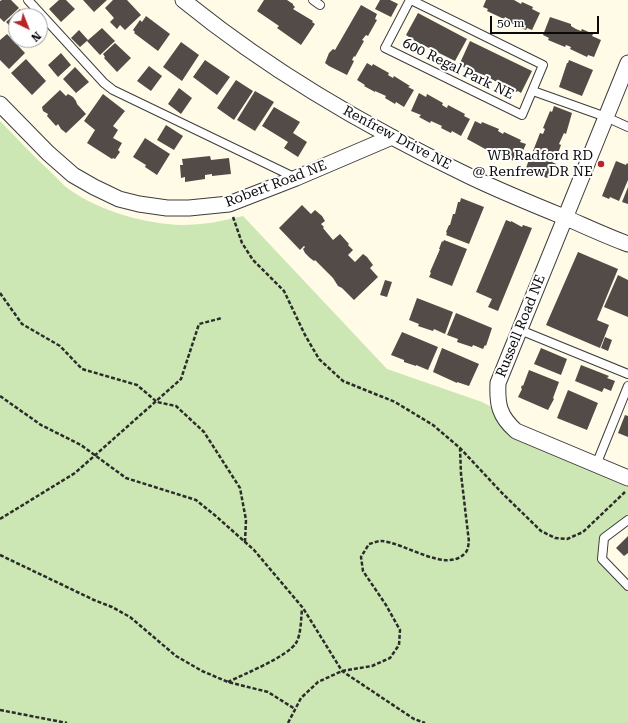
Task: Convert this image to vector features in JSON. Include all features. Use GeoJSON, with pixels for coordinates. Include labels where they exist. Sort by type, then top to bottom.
{"type":"FeatureCollection","features":[{"type":"Feature","properties":{"kind":"street","name":"Renfrew Drive NE"},"geometry":{"type":"LineString","coordinates":[[183,0],[213,24],[295,81],[392,137],[468,176],[628,244]]}},
{"type":"Feature","properties":{"kind":"street","name":"Russell Road NE"},"geometry":{"type":"LineString","coordinates":[[628,63],[498,383],[497,399],[501,412],[510,426],[522,434],[628,478]]}},
{"type":"Feature","properties":{"kind":"street","name":"Robert Road NE"},"geometry":{"type":"LineString","coordinates":[[0,104],[48,153],[73,175],[119,199],[139,204],[167,208],[189,208],[229,204],[296,178],[392,137]]}},
{"type":"Feature","properties":{"kind":"lane"},"geometry":{"type":"LineString","coordinates":[[28,0],[104,83],[113,90],[296,178]]}},
{"type":"Feature","properties":{"kind":"lane"},"geometry":{"type":"LineString","coordinates":[[313,0],[320,5]]}},
{"type":"Feature","properties":{"kind":"lane","name":"600 Regal Park NE"},"geometry":{"type":"LineString","coordinates":[[410,0],[543,65],[533,91],[522,115],[385,48],[410,0]]}},
{"type":"Feature","properties":{"kind":"lane","name":"600 Regal Park NE"},"geometry":{"type":"LineString","coordinates":[[533,91],[606,117],[628,127]]}},
{"type":"Feature","properties":{"kind":"lane"},"geometry":{"type":"LineString","coordinates":[[520,330],[628,374]]}},
{"type":"Feature","properties":{"kind":"lane"},"geometry":{"type":"LineString","coordinates":[[596,465],[628,386]]}},
{"type":"Feature","properties":{"kind":"lane"},"geometry":{"type":"LineString","coordinates":[[628,520],[604,538],[602,559],[628,586]]}},
{"type":"Feature","properties":{"kind":"path"},"geometry":{"type":"LineString","coordinates":[[229,204],[242,243],[253,260],[284,291],[305,335],[319,359],[343,380],[395,402],[433,425],[460,448],[502,493],[541,531],[555,538],[567,539],[583,532],[628,488]]}},
{"type":"Feature","properties":{"kind":"path"},"geometry":{"type":"LineString","coordinates":[[0,293],[22,324],[60,346],[82,369],[137,385],[157,402],[176,406],[204,432],[240,488],[246,520],[245,542]]}},
{"type":"Feature","properties":{"kind":"path"},"geometry":{"type":"LineString","coordinates":[[0,519],[75,473],[157,402],[181,379],[199,324],[222,318]]}},
{"type":"Feature","properties":{"kind":"path"},"geometry":{"type":"LineString","coordinates":[[0,396],[40,425],[81,445],[126,478],[196,500],[254,550],[302,608],[342,671],[414,719],[425,723]]}},
{"type":"Feature","properties":{"kind":"path"},"geometry":{"type":"LineString","coordinates":[[288,723],[301,698],[318,682],[342,671],[372,666],[384,661],[390,658],[399,645],[400,630],[386,605],[363,571],[361,557],[369,544],[380,541],[443,561],[457,560],[466,552],[469,542],[461,474],[460,448]]}},
{"type":"Feature","properties":{"kind":"path"},"geometry":{"type":"LineString","coordinates":[[0,555],[94,600],[112,607],[130,617],[176,656],[202,671],[228,682],[268,692],[295,709]]}},
{"type":"Feature","properties":{"kind":"path"},"geometry":{"type":"LineString","coordinates":[[228,682],[284,654],[296,643],[300,627],[302,608]]}},
{"type":"Feature","properties":{"kind":"path"},"geometry":{"type":"LineString","coordinates":[[0,710],[67,723]]}},
{"type":"Feature","properties":{"kind":"green space"},"geometry":{"type":"Polygon","coordinates":[[[0,121],[68,188],[95,204],[109,210],[138,219],[182,225],[228,220],[243,216],[387,369],[482,402],[501,412],[505,420],[628,478],[628,520],[604,538],[602,559],[628,586],[628,723],[0,723],[0,121]]]}},
{"type":"Feature","properties":{"kind":"building"},"geometry":{"type":"Polygon","coordinates":[[[11,0],[19,8],[8,8],[8,18],[4,22],[0,18],[0,1],[11,0]]]}},
{"type":"Feature","properties":{"kind":"building"},"geometry":{"type":"Polygon","coordinates":[[[59,0],[66,0],[75,9],[61,22],[49,9],[59,0]]]}},
{"type":"Feature","properties":{"kind":"building"},"geometry":{"type":"Polygon","coordinates":[[[83,0],[107,0],[94,12],[83,0]]]}},
{"type":"Feature","properties":{"kind":"building"},"geometry":{"type":"Polygon","coordinates":[[[113,0],[127,0],[141,15],[125,30],[120,25],[117,29],[110,22],[114,18],[105,8],[113,0]]]}},
{"type":"Feature","properties":{"kind":"building"},"geometry":{"type":"Polygon","coordinates":[[[264,0],[287,0],[295,7],[293,9],[313,21],[312,22],[315,24],[301,45],[277,28],[279,26],[257,11],[264,0]]]}},
{"type":"Feature","properties":{"kind":"building"},"geometry":{"type":"Polygon","coordinates":[[[380,0],[390,0],[398,4],[391,17],[375,9],[380,0]]]}},
{"type":"Feature","properties":{"kind":"building"},"geometry":{"type":"Polygon","coordinates":[[[486,0],[514,0],[521,4],[522,2],[533,7],[532,9],[540,13],[532,30],[527,28],[526,30],[509,22],[510,20],[505,17],[504,19],[487,11],[488,9],[483,7],[486,0]]]}},
{"type":"Feature","properties":{"kind":"building"},"geometry":{"type":"Polygon","coordinates":[[[361,5],[377,14],[375,19],[377,20],[368,36],[366,35],[362,40],[364,41],[352,60],[354,61],[347,75],[325,63],[329,53],[333,49],[335,50],[361,5]]]}},
{"type":"Feature","properties":{"kind":"building"},"geometry":{"type":"Polygon","coordinates":[[[418,13],[467,39],[455,61],[406,35],[418,13]]]}},
{"type":"Feature","properties":{"kind":"building"},"geometry":{"type":"Polygon","coordinates":[[[146,16],[170,34],[158,51],[134,33],[135,32],[133,30],[140,20],[142,22],[146,16]]]}},
{"type":"Feature","properties":{"kind":"building"},"geometry":{"type":"Polygon","coordinates":[[[550,17],[571,24],[571,26],[576,29],[581,31],[582,29],[601,40],[594,57],[588,55],[587,57],[570,49],[571,47],[566,45],[565,47],[548,40],[549,38],[543,35],[550,17]]]}},
{"type":"Feature","properties":{"kind":"building"},"geometry":{"type":"Polygon","coordinates":[[[102,28],[115,41],[100,55],[87,41],[102,28]]]}},
{"type":"Feature","properties":{"kind":"building"},"geometry":{"type":"Polygon","coordinates":[[[79,30],[88,40],[80,47],[71,38],[79,30]]]}},
{"type":"Feature","properties":{"kind":"building"},"geometry":{"type":"Polygon","coordinates":[[[7,34],[8,48],[20,48],[25,53],[9,69],[0,60],[0,40],[7,34]]]}},
{"type":"Feature","properties":{"kind":"building"},"geometry":{"type":"Polygon","coordinates":[[[470,41],[532,71],[521,93],[461,66],[462,64],[460,63],[470,41]]]}},
{"type":"Feature","properties":{"kind":"building"},"geometry":{"type":"Polygon","coordinates":[[[181,42],[199,55],[182,81],[163,67],[181,42]]]}},
{"type":"Feature","properties":{"kind":"building"},"geometry":{"type":"Polygon","coordinates":[[[115,43],[131,58],[117,72],[104,58],[105,57],[103,54],[115,43]]]}},
{"type":"Feature","properties":{"kind":"building"},"geometry":{"type":"Polygon","coordinates":[[[61,53],[71,65],[58,77],[48,65],[61,53]]]}},
{"type":"Feature","properties":{"kind":"building"},"geometry":{"type":"Polygon","coordinates":[[[26,59],[46,81],[32,95],[11,73],[26,59]]]}},
{"type":"Feature","properties":{"kind":"building"},"geometry":{"type":"Polygon","coordinates":[[[205,60],[230,77],[217,95],[193,77],[205,60]]]}},
{"type":"Feature","properties":{"kind":"building"},"geometry":{"type":"Polygon","coordinates":[[[569,60],[593,70],[582,96],[559,87],[569,60]]]}},
{"type":"Feature","properties":{"kind":"building"},"geometry":{"type":"Polygon","coordinates":[[[367,63],[372,66],[373,64],[389,73],[388,75],[393,78],[394,76],[414,90],[404,107],[396,102],[395,104],[385,98],[386,96],[364,86],[365,85],[357,80],[367,63]]]}},
{"type":"Feature","properties":{"kind":"building"},"geometry":{"type":"Polygon","coordinates":[[[149,66],[162,76],[151,91],[137,81],[149,66]]]}},
{"type":"Feature","properties":{"kind":"building"},"geometry":{"type":"Polygon","coordinates":[[[75,67],[89,82],[76,93],[63,79],[75,67]]]}},
{"type":"Feature","properties":{"kind":"building"},"geometry":{"type":"Polygon","coordinates":[[[236,80],[253,91],[234,120],[217,108],[236,80]]]}},
{"type":"Feature","properties":{"kind":"building"},"geometry":{"type":"Polygon","coordinates":[[[179,88],[192,98],[181,114],[168,104],[179,88]]]}},
{"type":"Feature","properties":{"kind":"building"},"geometry":{"type":"Polygon","coordinates":[[[60,90],[66,96],[68,94],[73,97],[86,114],[66,133],[58,124],[56,126],[47,116],[48,114],[43,111],[42,107],[60,90]]]}},
{"type":"Feature","properties":{"kind":"building"},"geometry":{"type":"Polygon","coordinates":[[[255,91],[274,102],[255,131],[237,120],[255,91]]]}},
{"type":"Feature","properties":{"kind":"building"},"geometry":{"type":"Polygon","coordinates":[[[419,93],[426,97],[427,94],[443,103],[442,105],[447,108],[448,105],[465,114],[464,116],[470,119],[461,136],[452,131],[451,133],[441,128],[442,126],[431,121],[430,123],[419,117],[421,115],[411,111],[419,93]]]}},
{"type":"Feature","properties":{"kind":"building"},"geometry":{"type":"Polygon","coordinates":[[[103,94],[125,111],[113,126],[118,130],[113,138],[122,143],[118,150],[120,152],[115,159],[112,159],[87,143],[95,130],[84,121],[103,94]]]}},
{"type":"Feature","properties":{"kind":"building"},"geometry":{"type":"Polygon","coordinates":[[[554,106],[572,113],[566,134],[564,133],[559,144],[561,145],[557,156],[555,155],[552,162],[556,164],[553,172],[547,178],[526,168],[531,154],[535,155],[536,152],[533,151],[540,133],[543,134],[545,129],[543,128],[550,111],[552,112],[554,106]]]}},
{"type":"Feature","properties":{"kind":"building"},"geometry":{"type":"Polygon","coordinates":[[[274,107],[300,122],[293,133],[307,142],[298,157],[284,148],[288,142],[262,126],[274,107]]]}},
{"type":"Feature","properties":{"kind":"building"},"geometry":{"type":"Polygon","coordinates":[[[475,121],[481,124],[482,122],[499,129],[498,131],[503,134],[504,132],[526,144],[518,162],[508,159],[487,148],[487,150],[467,139],[475,121]]]}},
{"type":"Feature","properties":{"kind":"building"},"geometry":{"type":"Polygon","coordinates":[[[166,125],[183,136],[174,150],[157,140],[166,125]]]}},
{"type":"Feature","properties":{"kind":"building"},"geometry":{"type":"Polygon","coordinates":[[[145,138],[170,154],[157,175],[145,167],[146,165],[133,157],[145,138]]]}},
{"type":"Feature","properties":{"kind":"building"},"geometry":{"type":"Polygon","coordinates":[[[210,156],[211,160],[229,158],[231,174],[212,176],[212,174],[205,175],[205,179],[185,182],[185,177],[181,178],[180,165],[183,165],[182,159],[210,156]]]}},
{"type":"Feature","properties":{"kind":"building"},"geometry":{"type":"Polygon","coordinates":[[[616,161],[626,165],[627,163],[628,164],[628,180],[619,201],[610,197],[609,199],[602,196],[616,161]]]}},
{"type":"Feature","properties":{"kind":"building"},"geometry":{"type":"Polygon","coordinates":[[[628,187],[628,204],[622,202],[628,187]]]}},
{"type":"Feature","properties":{"kind":"building"},"geometry":{"type":"Polygon","coordinates":[[[461,198],[484,207],[469,244],[446,235],[453,214],[455,214],[458,202],[460,202],[461,198]]]}},
{"type":"Feature","properties":{"kind":"building"},"geometry":{"type":"Polygon","coordinates":[[[302,205],[311,214],[315,210],[322,216],[325,221],[321,224],[333,240],[340,234],[353,250],[348,255],[355,262],[363,254],[373,265],[370,268],[378,277],[354,300],[338,286],[333,278],[315,260],[314,261],[305,253],[303,249],[305,247],[304,246],[300,250],[279,228],[302,205]]]}},
{"type":"Feature","properties":{"kind":"building"},"geometry":{"type":"Polygon","coordinates":[[[506,220],[522,227],[523,225],[532,228],[498,311],[488,307],[492,299],[476,292],[506,220]]]}},
{"type":"Feature","properties":{"kind":"building"},"geometry":{"type":"Polygon","coordinates":[[[444,240],[467,249],[452,286],[429,277],[442,241],[443,242],[444,240]]]}},
{"type":"Feature","properties":{"kind":"building"},"geometry":{"type":"Polygon","coordinates":[[[578,252],[618,269],[597,320],[609,325],[600,348],[546,325],[578,252]]]}},
{"type":"Feature","properties":{"kind":"building"},"geometry":{"type":"Polygon","coordinates":[[[618,275],[628,280],[628,317],[604,307],[618,275]]]}},
{"type":"Feature","properties":{"kind":"building"},"geometry":{"type":"Polygon","coordinates":[[[385,280],[392,282],[387,297],[380,295],[385,280]]]}},
{"type":"Feature","properties":{"kind":"building"},"geometry":{"type":"Polygon","coordinates":[[[417,298],[453,312],[445,334],[434,329],[433,331],[418,326],[419,324],[409,320],[417,298]]]}},
{"type":"Feature","properties":{"kind":"building"},"geometry":{"type":"Polygon","coordinates":[[[456,313],[492,328],[486,346],[485,345],[483,349],[473,345],[472,347],[457,342],[458,339],[447,335],[456,313]]]}},
{"type":"Feature","properties":{"kind":"building"},"geometry":{"type":"Polygon","coordinates":[[[402,332],[438,347],[428,370],[404,362],[404,360],[391,355],[402,332]]]}},
{"type":"Feature","properties":{"kind":"building"},"geometry":{"type":"Polygon","coordinates":[[[605,337],[612,340],[608,351],[601,348],[605,337]]]}},
{"type":"Feature","properties":{"kind":"building"},"geometry":{"type":"Polygon","coordinates":[[[442,348],[479,364],[469,386],[457,383],[433,372],[442,348]]]}},
{"type":"Feature","properties":{"kind":"building"},"geometry":{"type":"Polygon","coordinates":[[[541,348],[567,359],[561,375],[534,364],[541,348]]]}},
{"type":"Feature","properties":{"kind":"building"},"geometry":{"type":"Polygon","coordinates":[[[581,365],[609,376],[607,378],[615,381],[611,391],[604,388],[602,392],[575,381],[581,365]]]}},
{"type":"Feature","properties":{"kind":"building"},"geometry":{"type":"Polygon","coordinates":[[[529,370],[559,382],[553,398],[554,399],[548,410],[518,397],[529,370]]]}},
{"type":"Feature","properties":{"kind":"building"},"geometry":{"type":"Polygon","coordinates":[[[568,390],[598,403],[587,430],[557,418],[568,390]]]}},
{"type":"Feature","properties":{"kind":"building"},"geometry":{"type":"Polygon","coordinates":[[[625,415],[628,416],[628,437],[618,433],[625,415]]]}},
{"type":"Feature","properties":{"kind":"building"},"geometry":{"type":"Polygon","coordinates":[[[628,536],[628,553],[624,556],[616,548],[628,536]]]}},
{"type":"Feature","properties":{"kind":"place","name":"WB Radford RD @ Renfrew DR NE"},"geometry":{"type":"Point","coordinates":[601,164]}}]}
